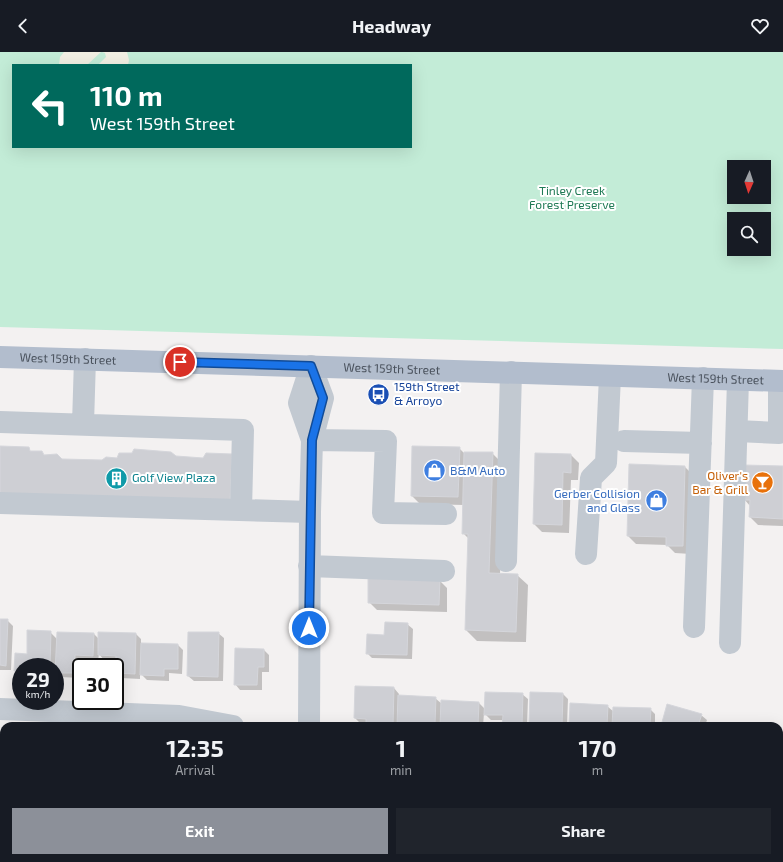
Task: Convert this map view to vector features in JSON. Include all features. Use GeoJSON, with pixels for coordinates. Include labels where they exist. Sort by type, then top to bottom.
{"type":"FeatureCollection","features":[{"type":"Feature","properties":{"kind":"main road","name":"West 159th Street"},"geometry":{"type":"LineString","coordinates":[[0,357],[781,381]]}},
{"type":"Feature","properties":{"kind":"street"},"geometry":{"type":"LineString","coordinates":[[83,424],[85,359]]}},
{"type":"Feature","properties":{"kind":"street"},"geometry":{"type":"LineString","coordinates":[[309,722],[309,566],[312,440],[299,403],[311,366]]}},
{"type":"Feature","properties":{"kind":"street"},"geometry":{"type":"LineString","coordinates":[[506,561],[511,372]]}},
{"type":"Feature","properties":{"kind":"street"},"geometry":{"type":"LineString","coordinates":[[586,554],[591,478],[606,463],[610,376]]}},
{"type":"Feature","properties":{"kind":"street"},"geometry":{"type":"LineString","coordinates":[[694,627],[703,378]]}},
{"type":"Feature","properties":{"kind":"street"},"geometry":{"type":"LineString","coordinates":[[730,643],[738,380]]}},
{"type":"Feature","properties":{"kind":"street"},"geometry":{"type":"LineString","coordinates":[[737,431],[779,432],[781,381]]}},
{"type":"Feature","properties":{"kind":"street"},"geometry":{"type":"LineString","coordinates":[[0,422],[243,430],[241,510]]}},
{"type":"Feature","properties":{"kind":"street"},"geometry":{"type":"LineString","coordinates":[[312,440],[386,441],[383,513],[446,514]]}},
{"type":"Feature","properties":{"kind":"street"},"geometry":{"type":"LineString","coordinates":[[624,441],[700,443]]}},
{"type":"Feature","properties":{"kind":"street"},"geometry":{"type":"LineString","coordinates":[[0,503],[310,512]]}},
{"type":"Feature","properties":{"kind":"street"},"geometry":{"type":"LineString","coordinates":[[309,566],[444,571]]}},
{"type":"Feature","properties":{"kind":"street"},"geometry":{"type":"LineString","coordinates":[[0,709],[179,716],[211,722]]}},
{"type":"Feature","properties":{"kind":"green space","name":"Tinley Creek Forest Preserve"},"geometry":{"type":"Polygon","coordinates":[[[0,52],[783,52],[783,349],[0,327],[0,52]]]}},
{"type":"Feature","properties":{"kind":"sand"},"geometry":{"type":"Polygon","coordinates":[[[64,52],[101,52],[88,64],[59,64],[60,57],[64,52]]]}},
{"type":"Feature","properties":{"kind":"sand"},"geometry":{"type":"Polygon","coordinates":[[[102,52],[127,52],[128,64],[99,64],[106,57],[105,53],[102,52]]]}},
{"type":"Feature","properties":{"kind":"building","name":"Golf View Plaza"},"geometry":{"type":"Polygon","coordinates":[[[0,446],[29,447],[30,451],[42,451],[44,455],[57,454],[62,459],[102,460],[106,457],[117,458],[119,453],[132,453],[134,449],[171,452],[176,456],[203,458],[206,453],[232,454],[230,501],[0,495],[0,446]]]}},
{"type":"Feature","properties":{"kind":"building","name":"B&M Auto"},"geometry":{"type":"Polygon","coordinates":[[[412,446],[460,447],[458,497],[411,496],[412,446]]]}},
{"type":"Feature","properties":{"kind":"building"},"geometry":{"type":"Polygon","coordinates":[[[464,452],[493,452],[489,573],[518,574],[516,632],[465,630],[468,534],[462,534],[464,452]]]}},
{"type":"Feature","properties":{"kind":"building"},"geometry":{"type":"Polygon","coordinates":[[[535,453],[571,454],[571,473],[563,472],[562,525],[533,524],[535,453]]]}},
{"type":"Feature","properties":{"kind":"building","name":"Gerber Collision and Glass"},"geometry":{"type":"Polygon","coordinates":[[[629,464],[685,466],[683,546],[666,546],[666,537],[627,536],[629,464]]]}},
{"type":"Feature","properties":{"kind":"building","name":"Oliver's Bar & Grill"},"geometry":{"type":"Polygon","coordinates":[[[744,465],[783,466],[783,519],[749,517],[750,500],[743,500],[744,465]]]}},
{"type":"Feature","properties":{"kind":"building"},"geometry":{"type":"Polygon","coordinates":[[[368,578],[440,579],[439,605],[368,603],[368,578]]]}},
{"type":"Feature","properties":{"kind":"building"},"geometry":{"type":"Polygon","coordinates":[[[0,619],[8,619],[6,666],[0,665],[0,619]]]}},
{"type":"Feature","properties":{"kind":"building"},"geometry":{"type":"Polygon","coordinates":[[[385,622],[408,623],[407,655],[366,654],[367,634],[384,635],[385,622]]]}},
{"type":"Feature","properties":{"kind":"building"},"geometry":{"type":"Polygon","coordinates":[[[27,630],[51,631],[50,658],[15,658],[15,653],[27,654],[27,630]]]}},
{"type":"Feature","properties":{"kind":"building"},"geometry":{"type":"Polygon","coordinates":[[[57,632],[94,633],[93,656],[75,655],[75,658],[72,658],[72,673],[64,673],[64,658],[56,658],[57,632]]]}},
{"type":"Feature","properties":{"kind":"building"},"geometry":{"type":"Polygon","coordinates":[[[98,632],[136,633],[135,674],[124,673],[124,658],[98,655],[98,632]]]}},
{"type":"Feature","properties":{"kind":"building"},"geometry":{"type":"Polygon","coordinates":[[[188,632],[219,632],[218,677],[187,676],[188,632]]]}},
{"type":"Feature","properties":{"kind":"building"},"geometry":{"type":"Polygon","coordinates":[[[141,643],[178,644],[178,669],[164,669],[164,676],[140,675],[141,643]]]}},
{"type":"Feature","properties":{"kind":"building"},"geometry":{"type":"Polygon","coordinates":[[[235,648],[264,649],[264,667],[258,667],[257,685],[234,685],[235,648]]]}},
{"type":"Feature","properties":{"kind":"building"},"geometry":{"type":"Polygon","coordinates":[[[355,686],[394,687],[393,722],[366,722],[366,719],[354,718],[355,686]]]}},
{"type":"Feature","properties":{"kind":"building"},"geometry":{"type":"Polygon","coordinates":[[[485,692],[523,693],[522,722],[502,722],[503,715],[484,715],[485,692]]]}},
{"type":"Feature","properties":{"kind":"building"},"geometry":{"type":"Polygon","coordinates":[[[530,692],[563,693],[562,722],[529,722],[530,692]]]}},
{"type":"Feature","properties":{"kind":"building"},"geometry":{"type":"Polygon","coordinates":[[[398,695],[436,697],[435,722],[397,722],[398,695]]]}},
{"type":"Feature","properties":{"kind":"building"},"geometry":{"type":"Polygon","coordinates":[[[441,700],[479,702],[478,722],[440,722],[441,700]]]}},
{"type":"Feature","properties":{"kind":"building"},"geometry":{"type":"Polygon","coordinates":[[[570,703],[608,705],[607,722],[569,722],[570,703]]]}},
{"type":"Feature","properties":{"kind":"building"},"geometry":{"type":"Polygon","coordinates":[[[667,704],[702,714],[699,722],[662,722],[667,704]]]}},
{"type":"Feature","properties":{"kind":"building"},"geometry":{"type":"Polygon","coordinates":[[[613,707],[651,708],[650,722],[612,722],[613,707]]]}},
{"type":"Feature","properties":{"kind":"place","name":"159th Street & Arroyo"},"geometry":{"type":"Point","coordinates":[379,394]}},
{"type":"Feature","properties":{"kind":"place","name":"B&M Auto"},"geometry":{"type":"Point","coordinates":[435,471]}},
{"type":"Feature","properties":{"kind":"place","name":"Golf View Plaza"},"geometry":{"type":"Point","coordinates":[116,478]}},
{"type":"Feature","properties":{"kind":"place","name":"Oliver's Bar & Grill"},"geometry":{"type":"Point","coordinates":[763,483]}},
{"type":"Feature","properties":{"kind":"place","name":"Gerber Collision and Glass"},"geometry":{"type":"Point","coordinates":[656,501]}},
{"type":"Feature","properties":{"kind":"route"},"geometry":{"type":"LineString","coordinates":[[180,362],[311,366],[323,398],[312,440],[309,628]]}}]}
